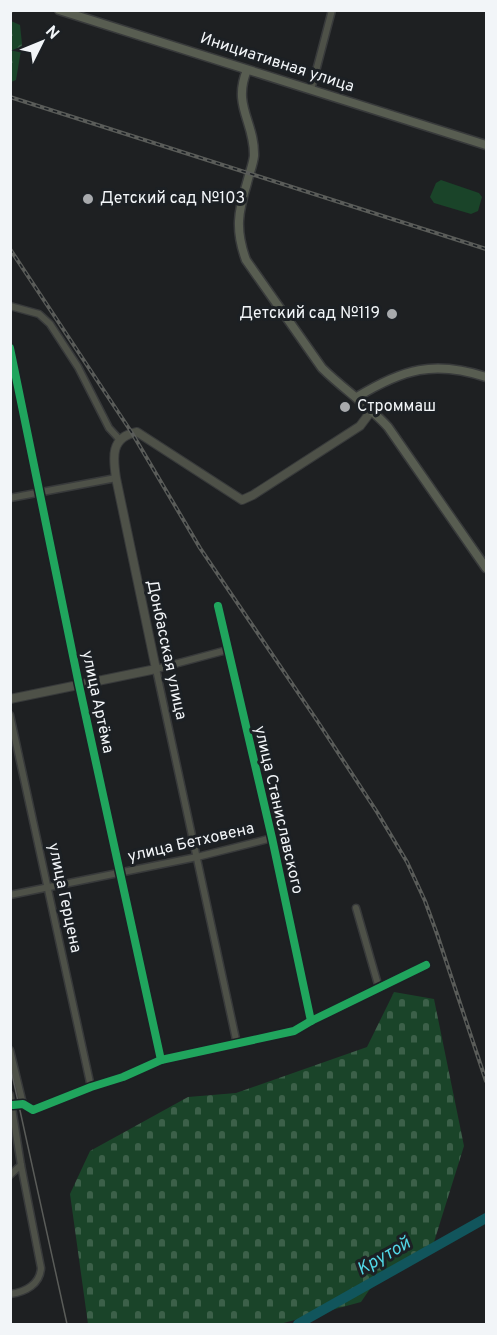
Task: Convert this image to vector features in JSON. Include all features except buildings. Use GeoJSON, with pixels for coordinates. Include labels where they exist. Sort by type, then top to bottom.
{"type":"FeatureCollection","features":[{"type":"Feature","properties":{"kind":"main road","name":"Инициативная улица"},"geometry":{"type":"LineString","coordinates":[[59,10],[486,145]]}},
{"type":"Feature","properties":{"kind":"main road"},"geometry":{"type":"LineString","coordinates":[[247,70],[242,81],[240,98],[251,134],[254,154],[240,207],[239,241],[246,260],[322,368],[372,410],[388,427],[486,568]]}},
{"type":"Feature","properties":{"kind":"main road"},"geometry":{"type":"LineString","coordinates":[[357,397],[392,377],[427,369],[456,368],[486,377]]}},
{"type":"Feature","properties":{"kind":"street"},"geometry":{"type":"LineString","coordinates":[[311,90],[332,10]]}},
{"type":"Feature","properties":{"kind":"street"},"geometry":{"type":"LineString","coordinates":[[10,306],[32,310],[50,324],[78,367],[108,428],[120,440],[137,432],[242,500],[360,426],[372,410]]}},
{"type":"Feature","properties":{"kind":"street","name":"улица Артёма"},"geometry":{"type":"LineString","coordinates":[[10,348],[79,685],[161,1060]]}},
{"type":"Feature","properties":{"kind":"street","name":"Донбасская улица"},"geometry":{"type":"LineString","coordinates":[[120,440],[112,454],[116,478],[237,1044]]}},
{"type":"Feature","properties":{"kind":"street"},"geometry":{"type":"LineString","coordinates":[[10,498],[116,478]]}},
{"type":"Feature","properties":{"kind":"street","name":"улица Станиславского"},"geometry":{"type":"LineString","coordinates":[[218,606],[272,838],[311,1020]]}},
{"type":"Feature","properties":{"kind":"street"},"geometry":{"type":"LineString","coordinates":[[10,699],[156,669],[227,650]]}},
{"type":"Feature","properties":{"kind":"street","name":"улица Герцена"},"geometry":{"type":"LineString","coordinates":[[10,715],[91,1087]]}},
{"type":"Feature","properties":{"kind":"street","name":"улица Бетховена"},"geometry":{"type":"LineString","coordinates":[[10,896],[197,857],[272,838]]}},
{"type":"Feature","properties":{"kind":"street"},"geometry":{"type":"LineString","coordinates":[[356,908],[379,988]]}},
{"type":"Feature","properties":{"kind":"street"},"geometry":{"type":"LineString","coordinates":[[13,1105],[23,1104],[33,1110],[123,1077],[161,1060],[294,1031],[311,1020],[426,965]]}},
{"type":"Feature","properties":{"kind":"street"},"geometry":{"type":"LineString","coordinates":[[10,1050],[23,1104]]}},
{"type":"Feature","properties":{"kind":"street"},"geometry":{"type":"LineString","coordinates":[[10,1095],[41,1268],[36,1283],[14,1294]]}},
{"type":"Feature","properties":{"kind":"street"},"geometry":{"type":"LineString","coordinates":[[10,1175],[21,1165]]}},
{"type":"Feature","properties":{"kind":"green space"},"geometry":{"type":"Polygon","coordinates":[[[11,21],[20,25],[22,44],[16,80],[11,82],[11,21]]]}},
{"type":"Feature","properties":{"kind":"green space"},"geometry":{"type":"Polygon","coordinates":[[[441,180],[479,193],[482,197],[478,211],[471,214],[434,203],[430,197],[436,183],[441,180]]]}},
{"type":"Feature","properties":{"kind":"green space"},"geometry":{"type":"Polygon","coordinates":[[[394,992],[434,999],[464,1146],[434,1242],[372,1286],[361,1302],[280,1324],[88,1324],[70,1194],[90,1151],[188,1097],[236,1093],[367,1047],[394,992]]]}},
{"type":"Feature","properties":{"kind":"waterway","name":"Крутой"},"geometry":{"type":"LineString","coordinates":[[298,1324],[486,1218]]}},
{"type":"Feature","properties":{"kind":"tram line"},"geometry":{"type":"LineString","coordinates":[[10,1065],[67,1324]]}},
{"type":"Feature","properties":{"kind":"railway"},"geometry":{"type":"LineString","coordinates":[[10,97],[486,249]]}},
{"type":"Feature","properties":{"kind":"railway"},"geometry":{"type":"LineString","coordinates":[[10,249],[132,433],[200,548],[318,722],[407,862],[437,934],[486,1081]]}},
{"type":"Feature","properties":{"kind":"cycle path"},"geometry":{"type":"LineString","coordinates":[[10,348],[79,685],[161,1060]]}},
{"type":"Feature","properties":{"kind":"cycle path"},"geometry":{"type":"LineString","coordinates":[[218,606],[272,838],[311,1021]]}},
{"type":"Feature","properties":{"kind":"cycle path"},"geometry":{"type":"LineString","coordinates":[[13,1105],[23,1104],[33,1110],[123,1077],[161,1060],[294,1031],[426,965]]}},
{"type":"Feature","properties":{"kind":"place","name":"Детский сад №103"},"geometry":{"type":"Point","coordinates":[88,199]}},
{"type":"Feature","properties":{"kind":"place","name":"Детский сад №119"},"geometry":{"type":"Point","coordinates":[392,314]}},
{"type":"Feature","properties":{"kind":"place","name":"Строммаш"},"geometry":{"type":"Point","coordinates":[345,407]}}]}
